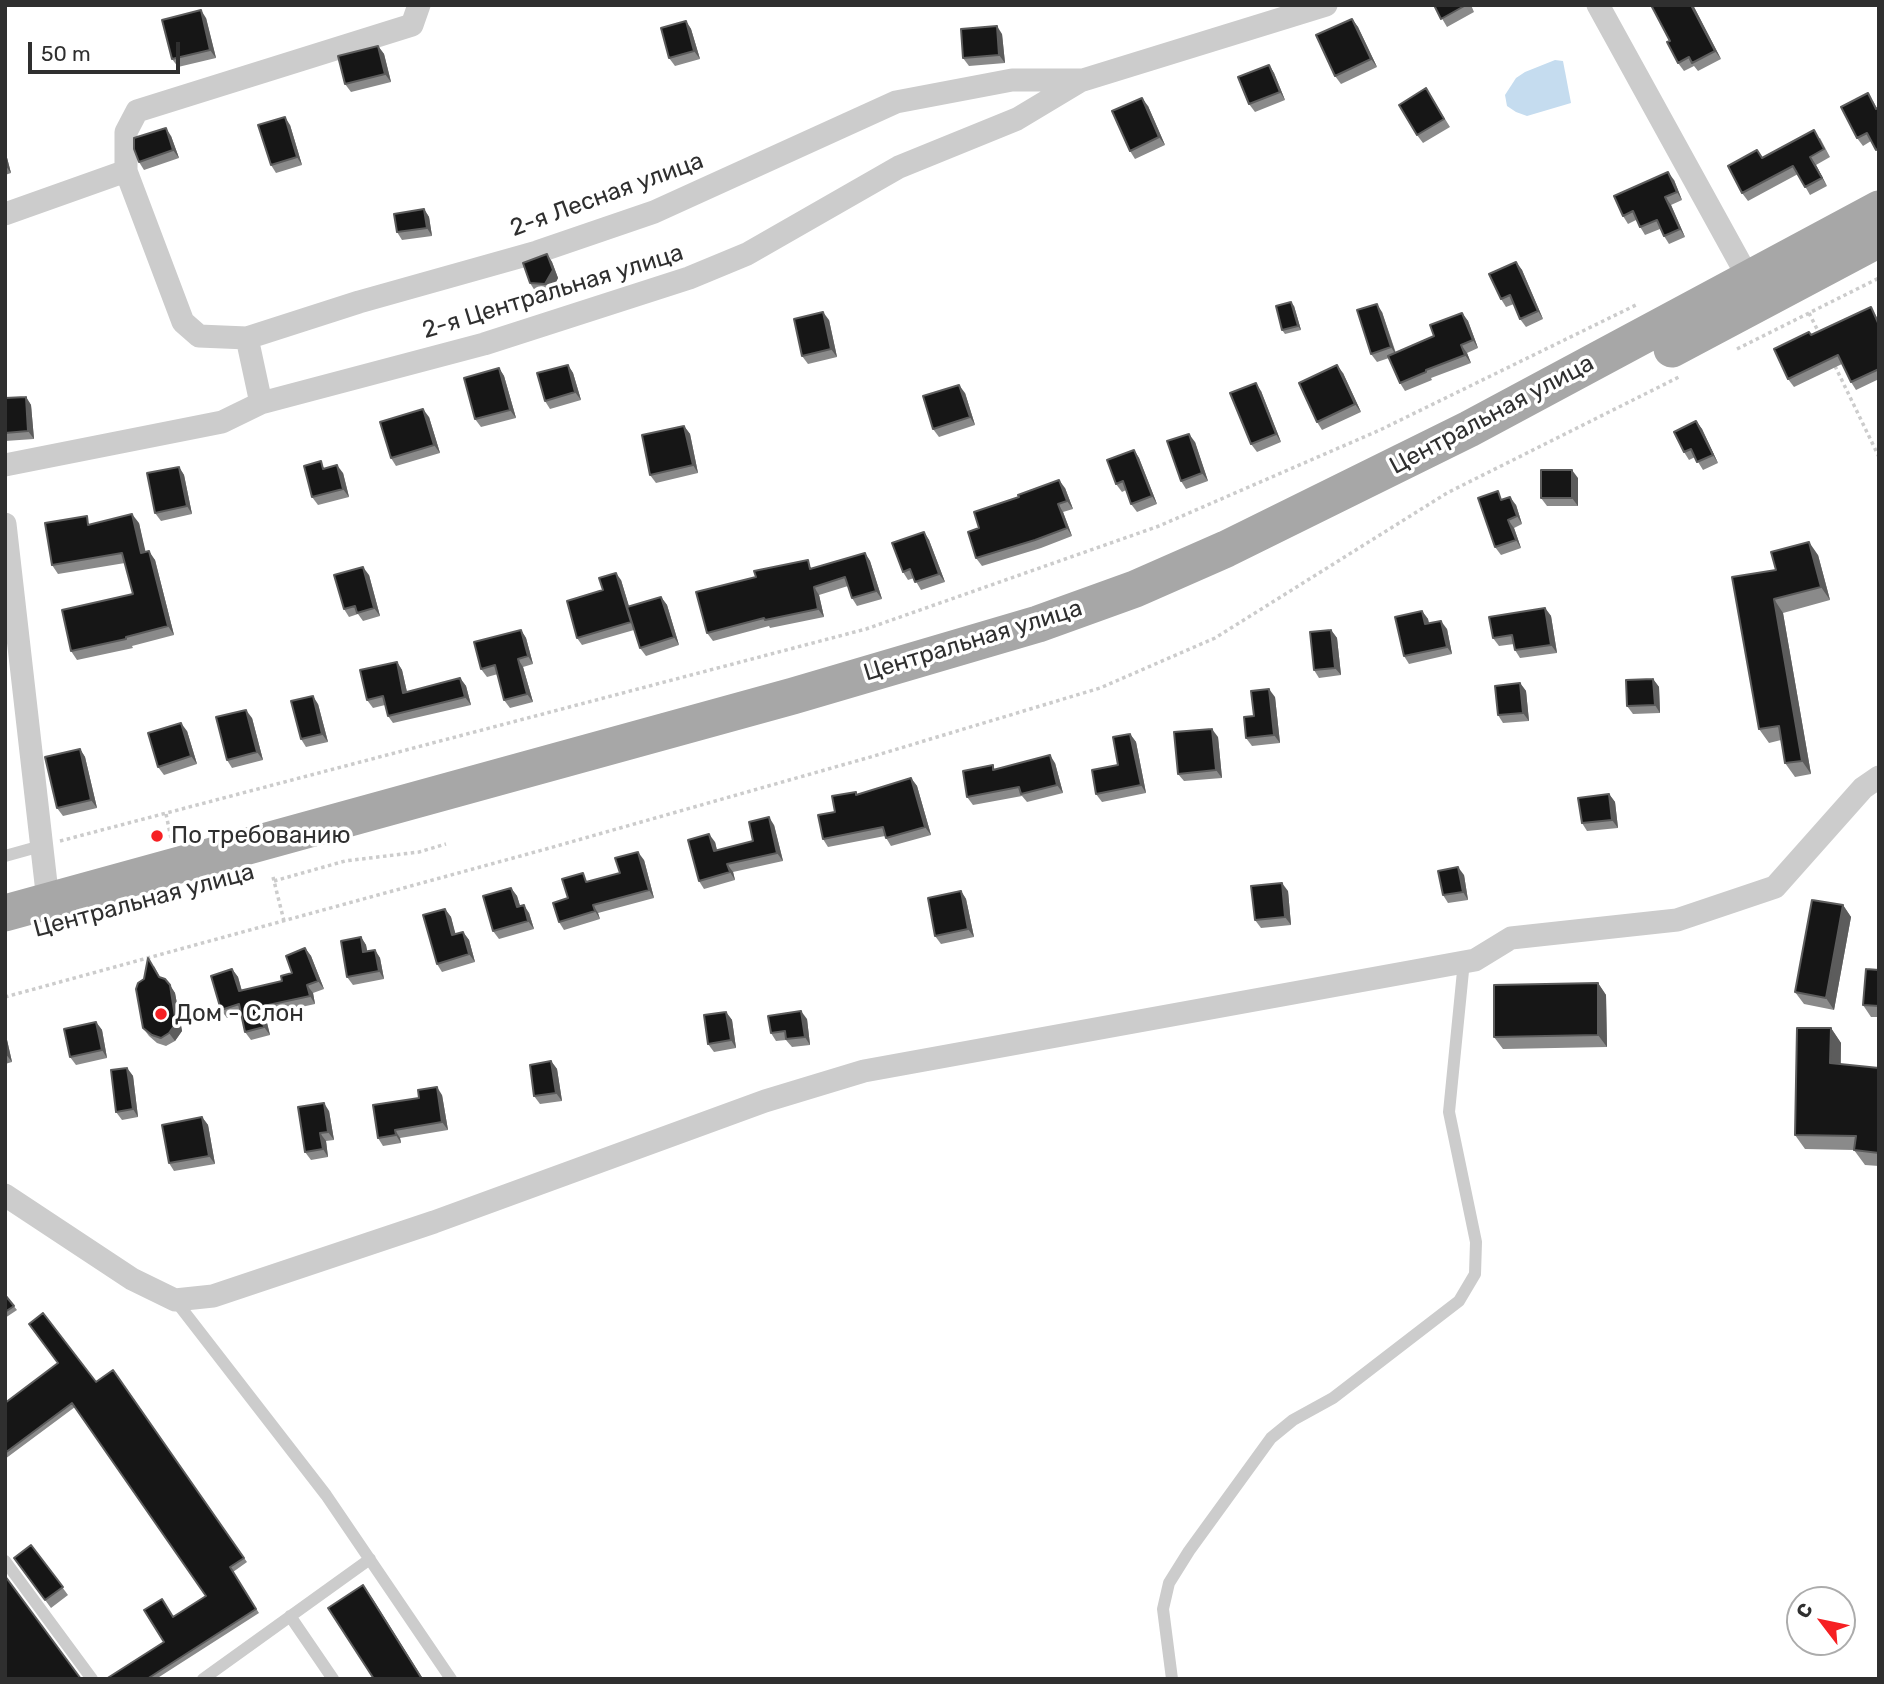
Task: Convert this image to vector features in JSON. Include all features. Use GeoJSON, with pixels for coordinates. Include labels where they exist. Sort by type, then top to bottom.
{"type":"FeatureCollection","features":[{"type":"Feature","properties":{"kind":"main road","name":"Центральная улица"},"geometry":{"type":"LineString","coordinates":[[5,913],[793,696],[1038,624],[1135,589],[1226,549],[1469,429],[1879,209]]}},
{"type":"Feature","properties":{"kind":"main road","name":"Центральная улица"},"geometry":{"type":"LineString","coordinates":[[5,939],[798,720],[1046,648],[1149,609],[1332,523],[1494,443],[1879,239]]}},
{"type":"Feature","properties":{"kind":"street"},"geometry":{"type":"LineString","coordinates":[[5,214],[126,170],[126,132],[137,111],[412,25],[419,5]]}},
{"type":"Feature","properties":{"kind":"street","name":"2-я Лесная улица"},"geometry":{"type":"LineString","coordinates":[[126,170],[183,322],[199,336],[247,338],[359,302],[537,251],[654,212],[896,102],[1012,80],[1083,80],[1326,5]]}},
{"type":"Feature","properties":{"kind":"street"},"geometry":{"type":"LineString","coordinates":[[1598,5],[1749,279]]}},
{"type":"Feature","properties":{"kind":"street","name":"2-я Центральная улица"},"geometry":{"type":"LineString","coordinates":[[5,465],[222,422],[261,403],[484,344],[689,278],[747,254],[899,167],[1017,119],[1083,80]]}},
{"type":"Feature","properties":{"kind":"street"},"geometry":{"type":"LineString","coordinates":[[247,338],[261,403]]}},
{"type":"Feature","properties":{"kind":"street"},"geometry":{"type":"LineString","coordinates":[[5,524],[48,901]]}},
{"type":"Feature","properties":{"kind":"street"},"geometry":{"type":"LineString","coordinates":[[5,1195],[132,1279],[175,1300],[213,1296],[434,1222],[765,1101],[864,1071],[1475,960],[1511,938],[1677,920],[1775,887],[1863,788],[1879,777]]}},
{"type":"Feature","properties":{"kind":"lane"},"geometry":{"type":"LineString","coordinates":[[5,856],[41,846]]}},
{"type":"Feature","properties":{"kind":"lane"},"geometry":{"type":"LineString","coordinates":[[1172,1679],[1163,1609],[1169,1583],[1270,1438],[1293,1420],[1334,1398],[1459,1301],[1475,1274],[1476,1242],[1449,1112],[1464,961]]}},
{"type":"Feature","properties":{"kind":"lane"},"geometry":{"type":"LineString","coordinates":[[175,1300],[326,1495],[451,1679]]}},
{"type":"Feature","properties":{"kind":"lane"},"geometry":{"type":"LineString","coordinates":[[203,1679],[370,1559]]}},
{"type":"Feature","properties":{"kind":"lane"},"geometry":{"type":"LineString","coordinates":[[5,1561],[92,1679]]}},
{"type":"Feature","properties":{"kind":"lane"},"geometry":{"type":"LineString","coordinates":[[290,1616],[333,1679]]}},
{"type":"Feature","properties":{"kind":"path"},"geometry":{"type":"LineString","coordinates":[[1821,337],[1809,313],[1879,278]]}},
{"type":"Feature","properties":{"kind":"path"},"geometry":{"type":"LineString","coordinates":[[41,846],[866,629],[1159,526],[1380,430],[1648,299]]}},
{"type":"Feature","properties":{"kind":"path"},"geometry":{"type":"LineString","coordinates":[[1832,361],[1879,457]]}},
{"type":"Feature","properties":{"kind":"path"},"geometry":{"type":"LineString","coordinates":[[5,997],[533,853],[861,760],[1100,688],[1215,638],[1447,493],[1664,385]]}},
{"type":"Feature","properties":{"kind":"path"},"geometry":{"type":"LineString","coordinates":[[166,814],[171,840]]}},
{"type":"Feature","properties":{"kind":"path"},"geometry":{"type":"LineString","coordinates":[[284,921],[274,879],[345,861],[419,852],[446,844]]}},
{"type":"Feature","properties":{"kind":"water"},"geometry":{"type":"Polygon","coordinates":[[[1555,60],[1563,61],[1571,103],[1527,116],[1507,106],[1505,95],[1516,78],[1555,60]]]}},
{"type":"Feature","properties":{"kind":"building"},"geometry":{"type":"Polygon","coordinates":[[[1434,5],[1466,5],[1441,19],[1434,5]]]}},
{"type":"Feature","properties":{"kind":"building"},"geometry":{"type":"Polygon","coordinates":[[[1651,5],[1691,5],[1715,51],[1692,63],[1689,57],[1678,63],[1651,5]]]}},
{"type":"Feature","properties":{"kind":"building"},"geometry":{"type":"Polygon","coordinates":[[[201,10],[210,50],[172,59],[162,20],[201,10]]]}},
{"type":"Feature","properties":{"kind":"building"},"geometry":{"type":"Polygon","coordinates":[[[1352,19],[1371,59],[1335,76],[1316,35],[1352,19]]]}},
{"type":"Feature","properties":{"kind":"building"},"geometry":{"type":"Polygon","coordinates":[[[686,21],[694,51],[669,58],[661,28],[686,21]]]}},
{"type":"Feature","properties":{"kind":"building"},"geometry":{"type":"Polygon","coordinates":[[[997,26],[999,55],[963,58],[961,29],[997,26]]]}},
{"type":"Feature","properties":{"kind":"building"},"geometry":{"type":"Polygon","coordinates":[[[378,46],[385,74],[345,84],[338,56],[378,46]]]}},
{"type":"Feature","properties":{"kind":"building"},"geometry":{"type":"Polygon","coordinates":[[[1269,65],[1280,92],[1249,104],[1238,77],[1269,65]]]}},
{"type":"Feature","properties":{"kind":"building"},"geometry":{"type":"Polygon","coordinates":[[[1426,88],[1444,119],[1417,135],[1399,105],[1426,88]]]}},
{"type":"Feature","properties":{"kind":"building"},"geometry":{"type":"Polygon","coordinates":[[[1868,93],[1876,109],[1879,107],[1879,148],[1876,150],[1867,133],[1857,138],[1841,107],[1868,93]]]}},
{"type":"Feature","properties":{"kind":"building"},"geometry":{"type":"Polygon","coordinates":[[[1142,98],[1159,137],[1130,151],[1112,111],[1142,98]]]}},
{"type":"Feature","properties":{"kind":"building"},"geometry":{"type":"Polygon","coordinates":[[[285,117],[297,157],[271,165],[258,125],[285,117]]]}},
{"type":"Feature","properties":{"kind":"building"},"geometry":{"type":"Polygon","coordinates":[[[166,128],[173,150],[139,162],[134,149],[134,138],[166,128]]]}},
{"type":"Feature","properties":{"kind":"building"},"geometry":{"type":"Polygon","coordinates":[[[1814,130],[1824,149],[1810,157],[1822,178],[1805,187],[1793,166],[1742,193],[1728,166],[1757,150],[1762,158],[1814,130]]]}},
{"type":"Feature","properties":{"kind":"building"},"geometry":{"type":"Polygon","coordinates":[[[1668,172],[1677,192],[1665,197],[1680,229],[1664,236],[1657,220],[1640,227],[1633,211],[1623,216],[1614,196],[1668,172]]]}},
{"type":"Feature","properties":{"kind":"building"},"geometry":{"type":"Polygon","coordinates":[[[424,209],[427,228],[397,232],[394,214],[424,209]]]}},
{"type":"Feature","properties":{"kind":"building"},"geometry":{"type":"Polygon","coordinates":[[[547,254],[553,270],[545,284],[530,283],[523,263],[547,254]]]}},
{"type":"Feature","properties":{"kind":"building"},"geometry":{"type":"Polygon","coordinates":[[[1516,262],[1538,311],[1520,319],[1510,295],[1501,299],[1489,274],[1516,262]]]}},
{"type":"Feature","properties":{"kind":"building"},"geometry":{"type":"Polygon","coordinates":[[[1291,302],[1298,326],[1282,330],[1276,306],[1291,302]]]}},
{"type":"Feature","properties":{"kind":"building"},"geometry":{"type":"Polygon","coordinates":[[[1377,304],[1391,347],[1371,354],[1357,310],[1377,304]]]}},
{"type":"Feature","properties":{"kind":"building"},"geometry":{"type":"Polygon","coordinates":[[[1871,307],[1879,325],[1879,369],[1851,382],[1838,355],[1788,379],[1774,349],[1871,307]]]}},
{"type":"Feature","properties":{"kind":"building"},"geometry":{"type":"Polygon","coordinates":[[[823,312],[831,349],[802,356],[794,319],[823,312]]]}},
{"type":"Feature","properties":{"kind":"building"},"geometry":{"type":"Polygon","coordinates":[[[1462,313],[1473,340],[1461,345],[1465,355],[1400,383],[1388,356],[1434,336],[1430,325],[1462,313]]]}},
{"type":"Feature","properties":{"kind":"building"},"geometry":{"type":"Polygon","coordinates":[[[568,365],[575,392],[545,401],[537,373],[568,365]]]}},
{"type":"Feature","properties":{"kind":"building"},"geometry":{"type":"Polygon","coordinates":[[[1337,365],[1355,404],[1317,422],[1299,383],[1337,365]]]}},
{"type":"Feature","properties":{"kind":"building"},"geometry":{"type":"Polygon","coordinates":[[[499,368],[510,410],[475,419],[464,378],[499,368]]]}},
{"type":"Feature","properties":{"kind":"building"},"geometry":{"type":"Polygon","coordinates":[[[1256,383],[1276,434],[1251,444],[1230,393],[1256,383]]]}},
{"type":"Feature","properties":{"kind":"building"},"geometry":{"type":"Polygon","coordinates":[[[959,385],[970,417],[933,429],[923,396],[959,385]]]}},
{"type":"Feature","properties":{"kind":"building"},"geometry":{"type":"Polygon","coordinates":[[[26,397],[28,431],[5,433],[5,398],[26,397]]]}},
{"type":"Feature","properties":{"kind":"building"},"geometry":{"type":"Polygon","coordinates":[[[423,409],[434,445],[391,458],[380,422],[423,409]]]}},
{"type":"Feature","properties":{"kind":"building"},"geometry":{"type":"Polygon","coordinates":[[[1696,421],[1713,455],[1697,462],[1691,449],[1684,452],[1674,432],[1696,421]]]}},
{"type":"Feature","properties":{"kind":"building"},"geometry":{"type":"Polygon","coordinates":[[[684,426],[693,465],[650,475],[642,435],[684,426]]]}},
{"type":"Feature","properties":{"kind":"building"},"geometry":{"type":"Polygon","coordinates":[[[1189,434],[1202,473],[1181,481],[1167,441],[1189,434]]]}},
{"type":"Feature","properties":{"kind":"building"},"geometry":{"type":"Polygon","coordinates":[[[1134,450],[1152,496],[1131,504],[1123,481],[1116,484],[1107,460],[1134,450]]]}},
{"type":"Feature","properties":{"kind":"building"},"geometry":{"type":"Polygon","coordinates":[[[321,461],[323,469],[337,465],[343,489],[312,497],[304,466],[321,461]]]}},
{"type":"Feature","properties":{"kind":"building"},"geometry":{"type":"Polygon","coordinates":[[[179,467],[187,506],[155,513],[147,473],[179,467]]]}},
{"type":"Feature","properties":{"kind":"building"},"geometry":{"type":"Polygon","coordinates":[[[1541,470],[1572,470],[1572,498],[1541,498],[1541,470]]]}},
{"type":"Feature","properties":{"kind":"building"},"geometry":{"type":"Polygon","coordinates":[[[1059,480],[1067,501],[1058,504],[1067,528],[976,558],[968,532],[979,528],[974,512],[1059,480]]]}},
{"type":"Feature","properties":{"kind":"building"},"geometry":{"type":"Polygon","coordinates":[[[1498,491],[1501,500],[1510,497],[1517,516],[1508,520],[1516,540],[1495,547],[1478,498],[1498,491]]]}},
{"type":"Feature","properties":{"kind":"building"},"geometry":{"type":"Polygon","coordinates":[[[132,514],[141,553],[149,551],[168,626],[126,639],[71,651],[62,610],[133,594],[122,553],[52,565],[45,523],[87,516],[88,525],[132,514]]]}},
{"type":"Feature","properties":{"kind":"building"},"geometry":{"type":"Polygon","coordinates":[[[924,532],[939,574],[915,582],[910,569],[903,572],[892,543],[924,532]]]}},
{"type":"Feature","properties":{"kind":"building"},"geometry":{"type":"Polygon","coordinates":[[[1809,542],[1821,587],[1774,599],[1802,761],[1785,763],[1779,726],[1759,729],[1732,577],[1776,570],[1771,552],[1809,542]]]}},
{"type":"Feature","properties":{"kind":"building"},"geometry":{"type":"Polygon","coordinates":[[[865,553],[876,591],[852,598],[845,577],[814,587],[818,609],[765,620],[764,618],[707,633],[696,592],[756,577],[754,571],[808,560],[810,569],[865,553]]]}},
{"type":"Feature","properties":{"kind":"building"},"geometry":{"type":"Polygon","coordinates":[[[363,567],[374,608],[357,613],[355,606],[344,609],[334,575],[363,567]]]}},
{"type":"Feature","properties":{"kind":"building"},"geometry":{"type":"Polygon","coordinates":[[[616,573],[631,622],[577,638],[567,601],[603,590],[599,578],[616,573]]]}},
{"type":"Feature","properties":{"kind":"building"},"geometry":{"type":"Polygon","coordinates":[[[661,597],[674,637],[640,648],[627,607],[661,597]]]}},
{"type":"Feature","properties":{"kind":"building"},"geometry":{"type":"Polygon","coordinates":[[[1545,608],[1551,645],[1515,650],[1512,635],[1493,638],[1489,617],[1545,608]]]}},
{"type":"Feature","properties":{"kind":"building"},"geometry":{"type":"Polygon","coordinates":[[[1422,611],[1425,624],[1441,621],[1447,647],[1404,656],[1395,617],[1422,611]]]}},
{"type":"Feature","properties":{"kind":"building"},"geometry":{"type":"Polygon","coordinates":[[[521,630],[528,656],[518,659],[527,694],[504,700],[495,665],[481,669],[474,642],[521,630]]]}},
{"type":"Feature","properties":{"kind":"building"},"geometry":{"type":"Polygon","coordinates":[[[1331,630],[1335,668],[1314,670],[1310,632],[1331,630]]]}},
{"type":"Feature","properties":{"kind":"building"},"geometry":{"type":"Polygon","coordinates":[[[397,662],[403,693],[460,678],[465,697],[388,716],[383,696],[367,700],[360,670],[397,662]]]}},
{"type":"Feature","properties":{"kind":"building"},"geometry":{"type":"Polygon","coordinates":[[[1653,679],[1655,705],[1627,706],[1626,680],[1653,679]]]}},
{"type":"Feature","properties":{"kind":"building"},"geometry":{"type":"Polygon","coordinates":[[[1520,683],[1523,713],[1498,715],[1495,686],[1520,683]]]}},
{"type":"Feature","properties":{"kind":"building"},"geometry":{"type":"Polygon","coordinates":[[[1269,689],[1274,735],[1246,738],[1244,717],[1254,716],[1251,691],[1269,689]]]}},
{"type":"Feature","properties":{"kind":"building"},"geometry":{"type":"Polygon","coordinates":[[[313,696],[322,734],[301,739],[291,701],[313,696]]]}},
{"type":"Feature","properties":{"kind":"building"},"geometry":{"type":"Polygon","coordinates":[[[246,710],[257,752],[227,760],[216,717],[246,710]]]}},
{"type":"Feature","properties":{"kind":"building"},"geometry":{"type":"Polygon","coordinates":[[[181,723],[191,756],[158,767],[148,733],[181,723]]]}},
{"type":"Feature","properties":{"kind":"building"},"geometry":{"type":"Polygon","coordinates":[[[1212,729],[1216,770],[1178,774],[1174,732],[1212,729]]]}},
{"type":"Feature","properties":{"kind":"building"},"geometry":{"type":"Polygon","coordinates":[[[1130,734],[1141,785],[1096,794],[1092,770],[1118,765],[1113,737],[1130,734]]]}},
{"type":"Feature","properties":{"kind":"building"},"geometry":{"type":"Polygon","coordinates":[[[80,749],[91,800],[57,808],[45,757],[80,749]]]}},
{"type":"Feature","properties":{"kind":"building"},"geometry":{"type":"Polygon","coordinates":[[[1050,755],[1057,785],[1021,794],[1019,787],[967,797],[963,771],[993,765],[993,770],[1050,755]]]}},
{"type":"Feature","properties":{"kind":"building"},"geometry":{"type":"Polygon","coordinates":[[[911,778],[925,827],[886,838],[883,827],[823,839],[818,815],[835,812],[832,796],[856,792],[856,795],[911,778]]]}},
{"type":"Feature","properties":{"kind":"building"},"geometry":{"type":"Polygon","coordinates":[[[1609,794],[1612,820],[1582,823],[1578,798],[1609,794]]]}},
{"type":"Feature","properties":{"kind":"building"},"geometry":{"type":"Polygon","coordinates":[[[769,817],[777,853],[727,864],[730,872],[699,881],[688,840],[709,834],[714,851],[753,841],[749,822],[769,817]]]}},
{"type":"Feature","properties":{"kind":"building"},"geometry":{"type":"Polygon","coordinates":[[[638,852],[649,890],[593,905],[595,911],[559,922],[553,903],[568,898],[562,879],[583,873],[586,882],[620,873],[615,858],[638,852]]]}},
{"type":"Feature","properties":{"kind":"building"},"geometry":{"type":"Polygon","coordinates":[[[1458,867],[1463,892],[1443,895],[1438,871],[1458,867]]]}},
{"type":"Feature","properties":{"kind":"building"},"geometry":{"type":"Polygon","coordinates":[[[1282,883],[1285,917],[1255,920],[1251,886],[1282,883]]]}},
{"type":"Feature","properties":{"kind":"building"},"geometry":{"type":"Polygon","coordinates":[[[511,888],[517,907],[524,905],[528,921],[493,931],[483,896],[511,888]]]}},
{"type":"Feature","properties":{"kind":"building"},"geometry":{"type":"Polygon","coordinates":[[[961,891],[968,929],[935,936],[928,898],[961,891]]]}},
{"type":"Feature","properties":{"kind":"building"},"geometry":{"type":"Polygon","coordinates":[[[1812,900],[1843,905],[1826,998],[1795,992],[1812,900]]]}},
{"type":"Feature","properties":{"kind":"building"},"geometry":{"type":"Polygon","coordinates":[[[445,909],[452,935],[463,932],[469,954],[437,964],[423,915],[445,909]]]}},
{"type":"Feature","properties":{"kind":"building"},"geometry":{"type":"Polygon","coordinates":[[[361,937],[363,952],[375,950],[379,971],[347,977],[341,941],[361,937]]]}},
{"type":"Feature","properties":{"kind":"building"},"geometry":{"type":"Polygon","coordinates":[[[305,948],[318,981],[307,985],[310,996],[259,1007],[264,1027],[245,1032],[239,1004],[221,1010],[211,976],[232,969],[239,991],[282,981],[281,976],[292,973],[286,956],[305,948]]]}},
{"type":"Feature","properties":{"kind":"building","name":"Дом - Слон"},"geometry":{"type":"Polygon","coordinates":[[[148,958],[159,977],[170,985],[176,1023],[169,1033],[161,1038],[143,1028],[136,989],[138,983],[144,979],[148,958]]]}},
{"type":"Feature","properties":{"kind":"building"},"geometry":{"type":"Polygon","coordinates":[[[1866,969],[1879,970],[1879,1006],[1863,1005],[1866,969]]]}},
{"type":"Feature","properties":{"kind":"building"},"geometry":{"type":"Polygon","coordinates":[[[1598,983],[1598,1035],[1494,1037],[1494,985],[1598,983]]]}},
{"type":"Feature","properties":{"kind":"building"},"geometry":{"type":"Polygon","coordinates":[[[801,1011],[805,1037],[786,1039],[785,1031],[771,1033],[768,1016],[801,1011]]]}},
{"type":"Feature","properties":{"kind":"building"},"geometry":{"type":"Polygon","coordinates":[[[726,1012],[731,1040],[708,1044],[704,1015],[726,1012]]]}},
{"type":"Feature","properties":{"kind":"building"},"geometry":{"type":"Polygon","coordinates":[[[96,1022],[102,1050],[70,1057],[64,1029],[96,1022]]]}},
{"type":"Feature","properties":{"kind":"building"},"geometry":{"type":"Polygon","coordinates":[[[1797,1028],[1831,1028],[1830,1063],[1879,1068],[1879,1153],[1854,1150],[1856,1136],[1795,1135],[1797,1028]]]}},
{"type":"Feature","properties":{"kind":"building"},"geometry":{"type":"Polygon","coordinates":[[[551,1061],[556,1093],[534,1096],[530,1065],[551,1061]]]}},
{"type":"Feature","properties":{"kind":"building"},"geometry":{"type":"Polygon","coordinates":[[[127,1068],[133,1109],[116,1112],[111,1070],[127,1068]]]}},
{"type":"Feature","properties":{"kind":"building"},"geometry":{"type":"Polygon","coordinates":[[[437,1087],[442,1122],[395,1130],[396,1135],[378,1138],[373,1105],[419,1098],[418,1090],[437,1087]]]}},
{"type":"Feature","properties":{"kind":"building"},"geometry":{"type":"Polygon","coordinates":[[[324,1103],[328,1132],[320,1133],[323,1149],[305,1152],[298,1107],[324,1103]]]}},
{"type":"Feature","properties":{"kind":"building"},"geometry":{"type":"Polygon","coordinates":[[[202,1117],[209,1156],[169,1163],[162,1125],[202,1117]]]}},
{"type":"Feature","properties":{"kind":"building"},"geometry":{"type":"Polygon","coordinates":[[[5,1295],[14,1306],[5,1312],[5,1295]]]}},
{"type":"Feature","properties":{"kind":"building"},"geometry":{"type":"Polygon","coordinates":[[[43,1313],[96,1382],[113,1370],[244,1558],[230,1567],[256,1609],[147,1679],[106,1679],[164,1642],[144,1610],[162,1599],[173,1617],[206,1596],[72,1403],[5,1453],[5,1403],[58,1363],[29,1324],[43,1313]]]}},
{"type":"Feature","properties":{"kind":"building"},"geometry":{"type":"Polygon","coordinates":[[[31,1545],[63,1587],[45,1600],[14,1558],[31,1545]]]}},
{"type":"Feature","properties":{"kind":"building"},"geometry":{"type":"Polygon","coordinates":[[[5,1576],[81,1679],[5,1679],[5,1576]]]}},
{"type":"Feature","properties":{"kind":"building"},"geometry":{"type":"Polygon","coordinates":[[[363,1585],[422,1679],[374,1679],[328,1608],[363,1585]]]}},
{"type":"Feature","properties":{"kind":"place","name":"По требованию"},"geometry":{"type":"Point","coordinates":[157,836]}},
{"type":"Feature","properties":{"kind":"place","name":"Дом - Слон"},"geometry":{"type":"Point","coordinates":[161,1014]}}]}
